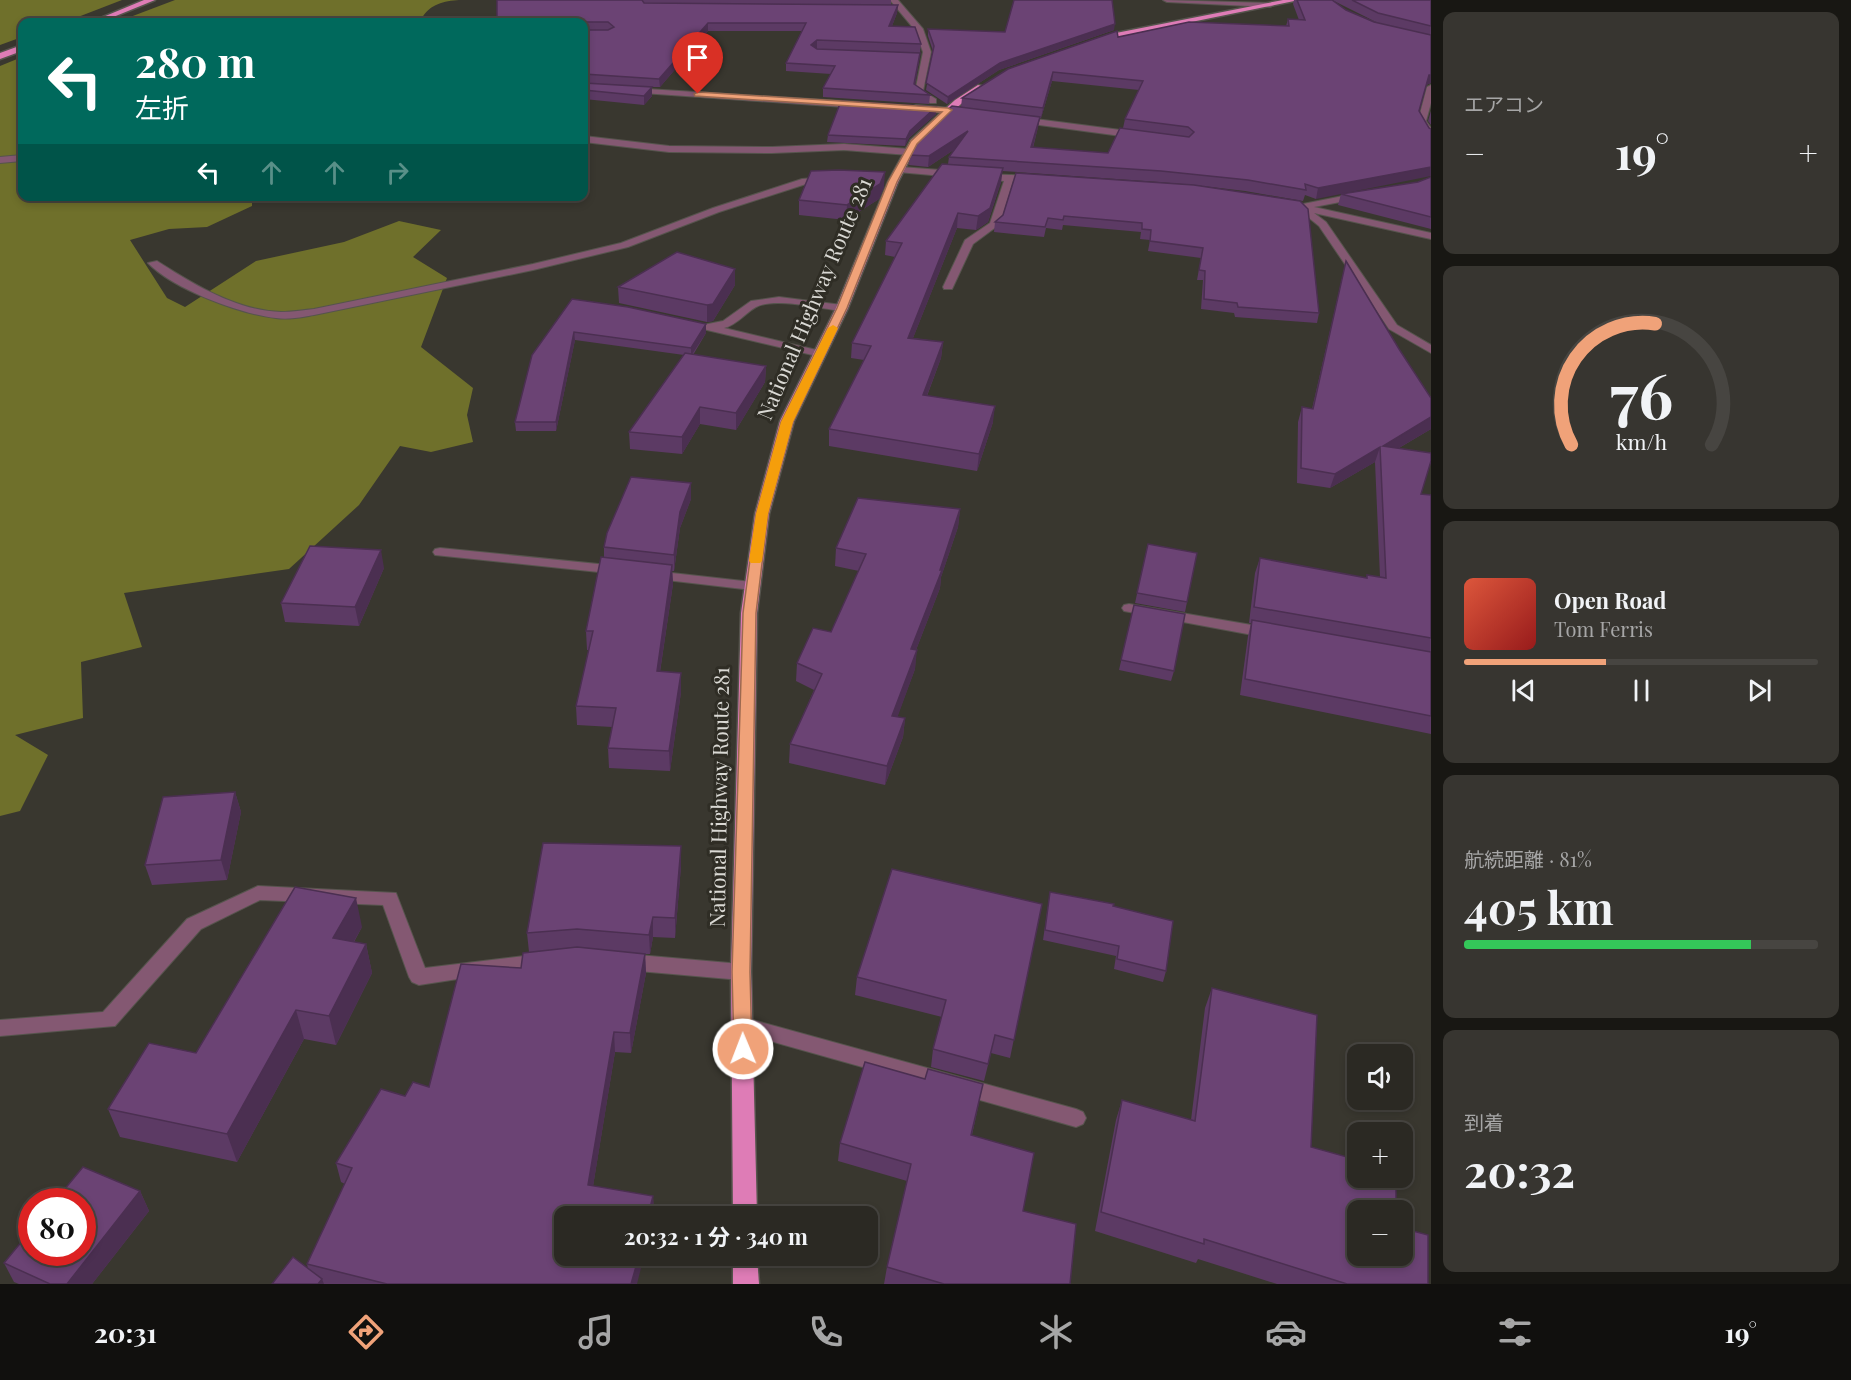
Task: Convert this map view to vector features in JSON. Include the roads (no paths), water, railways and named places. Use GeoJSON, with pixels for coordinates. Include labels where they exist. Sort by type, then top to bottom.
{"type":"FeatureCollection","features":[{"type":"Feature","properties":{"kind":"highway"},"geometry":{"type":"LineString","coordinates":[[105,18],[151,0]]}},
{"type":"Feature","properties":{"kind":"highway"},"geometry":{"type":"LineString","coordinates":[[1082,47],[1116,35],[1295,0]]}},
{"type":"Feature","properties":{"kind":"highway"},"geometry":{"type":"LineString","coordinates":[[0,56],[18,49]]}},
{"type":"Feature","properties":{"kind":"highway","name":"National Highway Route 281"},"geometry":{"type":"LineString","coordinates":[[745,1206],[741,972],[749,613],[762,514],[787,422],[842,308],[892,178],[914,142],[948,110],[994,79]]}},
{"type":"Feature","properties":{"kind":"highway"},"geometry":{"type":"LineString","coordinates":[[745,1266],[746,1284]]}},
{"type":"Feature","properties":{"kind":"street"},"geometry":{"type":"LineString","coordinates":[[894,0],[919,29],[927,52],[919,92],[948,110]]}},
{"type":"Feature","properties":{"kind":"street"},"geometry":{"type":"LineString","coordinates":[[1167,0],[1270,5]]}},
{"type":"Feature","properties":{"kind":"street"},"geometry":{"type":"LineString","coordinates":[[915,57],[926,57]]}},
{"type":"Feature","properties":{"kind":"street"},"geometry":{"type":"LineString","coordinates":[[1430,131],[1422,121],[1431,87]]}},
{"type":"Feature","properties":{"kind":"street"},"geometry":{"type":"LineString","coordinates":[[619,90],[866,105]]}},
{"type":"Feature","properties":{"kind":"street"},"geometry":{"type":"LineString","coordinates":[[901,107],[970,113]]}},
{"type":"Feature","properties":{"kind":"street"},"geometry":{"type":"LineString","coordinates":[[1015,119],[1151,138]]}},
{"type":"Feature","properties":{"kind":"street"},"geometry":{"type":"LineString","coordinates":[[588,139],[669,148],[772,150],[844,147],[909,152]]}},
{"type":"Feature","properties":{"kind":"street"},"geometry":{"type":"LineString","coordinates":[[0,160],[18,158]]}},
{"type":"Feature","properties":{"kind":"street"},"geometry":{"type":"LineString","coordinates":[[892,178],[970,176],[1041,180]]}},
{"type":"Feature","properties":{"kind":"street"},"geometry":{"type":"LineString","coordinates":[[948,287],[969,242],[995,224],[1009,178]]}},
{"type":"Feature","properties":{"kind":"street"},"geometry":{"type":"LineString","coordinates":[[153,263],[182,282],[225,302],[277,315],[314,312],[624,245],[716,210],[805,181],[838,179]]}},
{"type":"Feature","properties":{"kind":"street"},"geometry":{"type":"LineString","coordinates":[[1298,206],[1368,195]]}},
{"type":"Feature","properties":{"kind":"street"},"geometry":{"type":"LineString","coordinates":[[1278,202],[1431,236]]}},
{"type":"Feature","properties":{"kind":"street"},"geometry":{"type":"LineString","coordinates":[[1298,206],[1323,224],[1393,327],[1431,350]]}},
{"type":"Feature","properties":{"kind":"street"},"geometry":{"type":"LineString","coordinates":[[821,354],[702,326],[726,324],[755,303],[779,300],[842,308]]}},
{"type":"Feature","properties":{"kind":"street"},"geometry":{"type":"LineString","coordinates":[[440,552],[752,586]]}},
{"type":"Feature","properties":{"kind":"street"},"geometry":{"type":"LineString","coordinates":[[1129,608],[1280,635]]}},
{"type":"Feature","properties":{"kind":"street"},"geometry":{"type":"LineString","coordinates":[[0,1028],[108,1020],[194,924],[258,893],[390,898],[419,977],[556,960]]}},
{"type":"Feature","properties":{"kind":"street"},"geometry":{"type":"LineString","coordinates":[[614,961],[741,972]]}},
{"type":"Feature","properties":{"kind":"street"},"geometry":{"type":"LineString","coordinates":[[742,1025],[1076,1118]]}}]}
